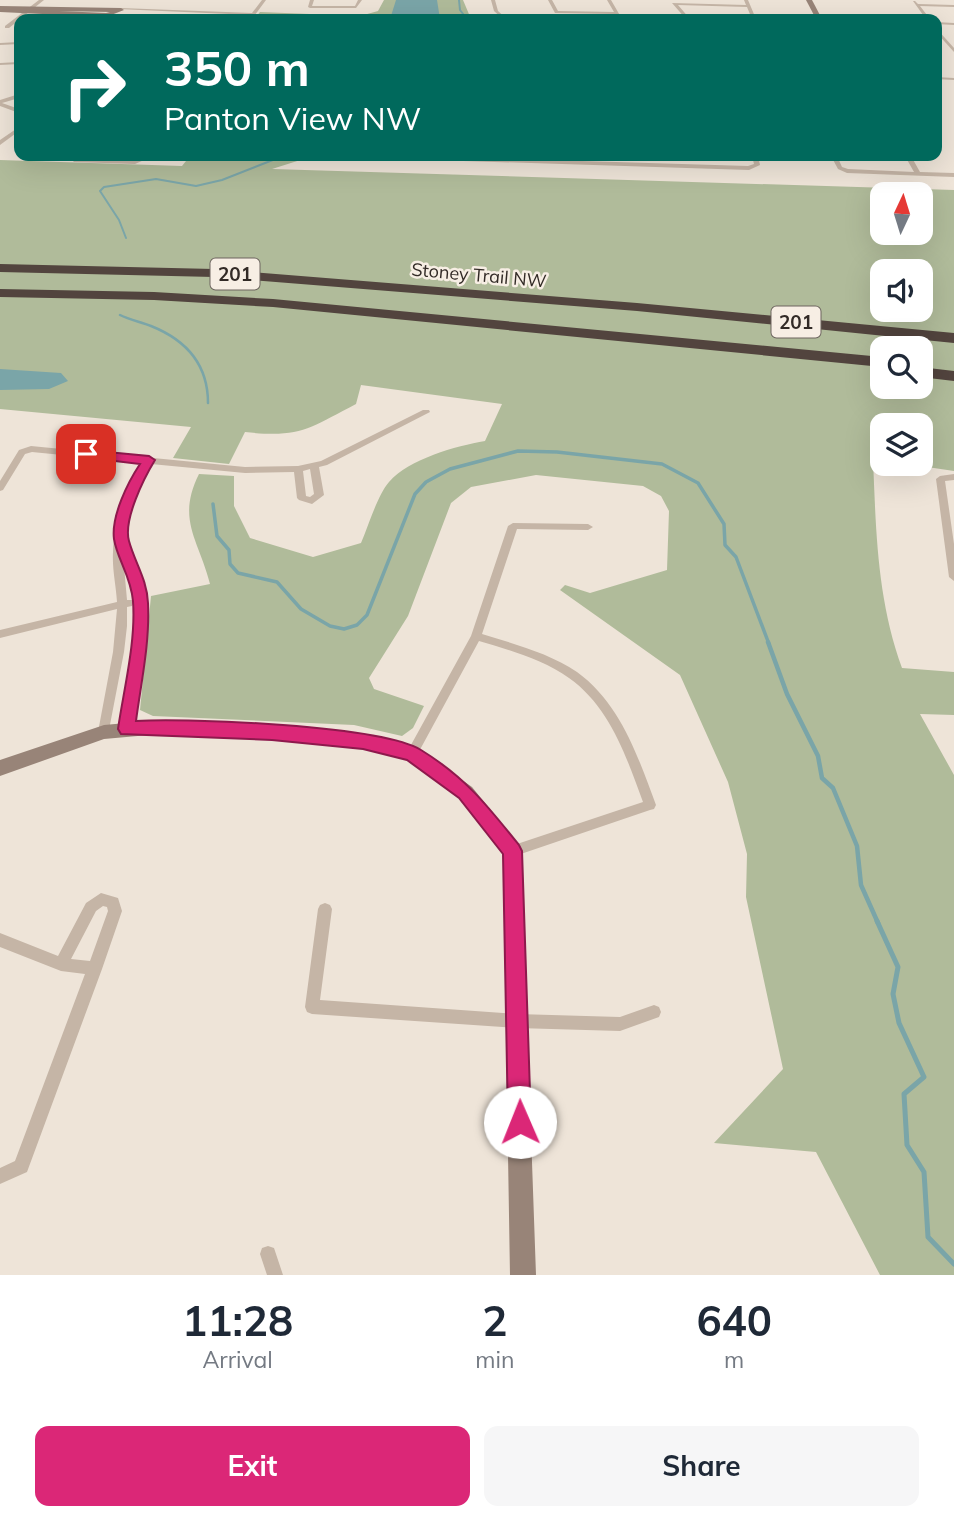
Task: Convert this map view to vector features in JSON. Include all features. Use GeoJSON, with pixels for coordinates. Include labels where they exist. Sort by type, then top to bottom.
{"type":"FeatureCollection","features":[{"type":"Feature","properties":{"kind":"highway"},"geometry":{"type":"LineString","coordinates":[[0,256],[172,265],[420,286],[469,293]]}},
{"type":"Feature","properties":{"kind":"highway","name":"Stoney Trail NW"},"geometry":{"type":"LineString","coordinates":[[0,268],[214,273],[637,307],[954,338]]}},
{"type":"Feature","properties":{"kind":"highway","name":"201"},"geometry":{"type":"LineString","coordinates":[[0,293],[154,296],[332,309],[609,335],[870,364]]}},
{"type":"Feature","properties":{"kind":"highway"},"geometry":{"type":"LineString","coordinates":[[0,300],[123,301],[332,309]]}},
{"type":"Feature","properties":{"kind":"highway"},"geometry":{"type":"LineString","coordinates":[[637,307],[954,331]]}},
{"type":"Feature","properties":{"kind":"highway"},"geometry":{"type":"LineString","coordinates":[[933,367],[954,369]]}},
{"type":"Feature","properties":{"kind":"highway"},"geometry":{"type":"LineString","coordinates":[[933,374],[954,376]]}},
{"type":"Feature","properties":{"kind":"street"},"geometry":{"type":"LineString","coordinates":[[24,14],[42,0]]}},
{"type":"Feature","properties":{"kind":"street"},"geometry":{"type":"LineString","coordinates":[[112,11],[121,0]]}},
{"type":"Feature","properties":{"kind":"street"},"geometry":{"type":"LineString","coordinates":[[104,14],[112,11],[121,0]]}},
{"type":"Feature","properties":{"kind":"street"},"geometry":{"type":"LineString","coordinates":[[253,14],[264,0]]}},
{"type":"Feature","properties":{"kind":"street"},"geometry":{"type":"LineString","coordinates":[[310,0],[310,7],[349,8],[356,7],[360,0]]}},
{"type":"Feature","properties":{"kind":"street"},"geometry":{"type":"LineString","coordinates":[[550,0],[557,12],[616,13],[609,0]]}},
{"type":"Feature","properties":{"kind":"street"},"geometry":{"type":"LineString","coordinates":[[949,0],[954,6]]}},
{"type":"Feature","properties":{"kind":"street"},"geometry":{"type":"LineString","coordinates":[[673,2],[747,3]]}},
{"type":"Feature","properties":{"kind":"street"},"geometry":{"type":"LineString","coordinates":[[915,2],[954,6]]}},
{"type":"Feature","properties":{"kind":"street"},"geometry":{"type":"LineString","coordinates":[[0,9],[216,14]]}},
{"type":"Feature","properties":{"kind":"street"},"geometry":{"type":"LineString","coordinates":[[29,10],[75,14]]}},
{"type":"Feature","properties":{"kind":"street"},"geometry":{"type":"LineString","coordinates":[[7,27],[14,22]]}},
{"type":"Feature","properties":{"kind":"street"},"geometry":{"type":"LineString","coordinates":[[0,27],[14,27]]}},
{"type":"Feature","properties":{"kind":"street"},"geometry":{"type":"LineString","coordinates":[[942,34],[954,51]]}},
{"type":"Feature","properties":{"kind":"street"},"geometry":{"type":"LineString","coordinates":[[104,161],[138,161]]}},
{"type":"Feature","properties":{"kind":"street"},"geometry":{"type":"LineString","coordinates":[[608,161],[752,168],[757,166],[756,161]]}},
{"type":"Feature","properties":{"kind":"street"},"geometry":{"type":"LineString","coordinates":[[675,161],[676,166]]}},
{"type":"Feature","properties":{"kind":"street"},"geometry":{"type":"LineString","coordinates":[[836,161],[840,168],[846,171],[954,175]]}},
{"type":"Feature","properties":{"kind":"street"},"geometry":{"type":"LineString","coordinates":[[911,161],[918,174]]}},
{"type":"Feature","properties":{"kind":"street"},"geometry":{"type":"LineString","coordinates":[[0,488],[22,452],[31,449],[245,470],[298,469],[314,466],[426,412]]}},
{"type":"Feature","properties":{"kind":"street"},"geometry":{"type":"LineString","coordinates":[[104,732],[123,604],[118,557],[128,501],[149,460]]}},
{"type":"Feature","properties":{"kind":"street"},"geometry":{"type":"LineString","coordinates":[[298,469],[302,498],[312,501],[319,495],[314,466]]}},
{"type":"Feature","properties":{"kind":"street"},"geometry":{"type":"LineString","coordinates":[[954,477],[940,479],[954,577]]}},
{"type":"Feature","properties":{"kind":"street"},"geometry":{"type":"LineString","coordinates":[[412,754],[476,635],[513,526],[588,527]]}},
{"type":"Feature","properties":{"kind":"street"},"geometry":{"type":"LineString","coordinates":[[121,540],[135,572],[141,600],[141,624],[127,729]]}},
{"type":"Feature","properties":{"kind":"street"},"geometry":{"type":"LineString","coordinates":[[0,634],[141,600]]}},
{"type":"Feature","properties":{"kind":"street"},"geometry":{"type":"LineString","coordinates":[[476,635],[530,651],[578,676],[610,709],[631,752],[650,805],[512,851]]}},
{"type":"Feature","properties":{"kind":"street"},"geometry":{"type":"LineString","coordinates":[[1,769],[68,742],[104,732],[160,727],[272,733],[363,742],[412,754],[466,793],[512,851],[523,1275]]}},
{"type":"Feature","properties":{"kind":"street"},"geometry":{"type":"LineString","coordinates":[[0,1176],[21,1166],[116,911],[113,902],[107,899],[91,906],[61,964]]}},
{"type":"Feature","properties":{"kind":"street"},"geometry":{"type":"LineString","coordinates":[[325,909],[312,1007],[517,1021],[620,1024],[654,1012]]}},
{"type":"Feature","properties":{"kind":"street"},"geometry":{"type":"LineString","coordinates":[[0,940],[61,964],[95,969]]}},
{"type":"Feature","properties":{"kind":"street"},"geometry":{"type":"LineString","coordinates":[[268,1254],[275,1275]]}},
{"type":"Feature","properties":{"kind":"green space"},"geometry":{"type":"Polygon","coordinates":[[[384,0],[463,0],[469,14],[367,14],[378,11],[384,0]]]}},
{"type":"Feature","properties":{"kind":"green space"},"geometry":{"type":"Polygon","coordinates":[[[260,12],[310,14],[258,14],[260,12]]]}},
{"type":"Feature","properties":{"kind":"green space"},"geometry":{"type":"Polygon","coordinates":[[[0,160],[182,166],[186,161],[297,161],[272,169],[870,187],[870,245],[933,245],[933,189],[954,190],[954,471],[933,468],[933,413],[870,413],[870,476],[874,476],[877,539],[887,616],[902,668],[954,672],[954,715],[920,714],[954,775],[954,1275],[880,1275],[816,1152],[714,1143],[783,1069],[746,897],[747,854],[728,782],[680,675],[560,590],[565,585],[590,593],[667,570],[669,511],[661,496],[643,486],[536,475],[471,487],[451,503],[408,616],[369,678],[374,689],[424,706],[413,728],[402,736],[354,725],[153,716],[140,710],[151,596],[210,584],[189,517],[192,490],[199,474],[234,476],[234,506],[250,538],[313,557],[361,543],[377,502],[389,482],[421,460],[447,450],[485,441],[502,404],[361,385],[356,404],[303,430],[279,434],[245,432],[229,464],[173,458],[191,427],[0,409],[0,160]]]}},
{"type":"Feature","properties":{"kind":"water"},"geometry":{"type":"Polygon","coordinates":[[[396,0],[437,0],[439,14],[392,14],[396,0]]]}},
{"type":"Feature","properties":{"kind":"water"},"geometry":{"type":"Polygon","coordinates":[[[0,369],[61,373],[68,381],[49,389],[0,390],[0,369]]]}},
{"type":"Feature","properties":{"kind":"waterway"},"geometry":{"type":"LineString","coordinates":[[459,0],[463,14]]}},
{"type":"Feature","properties":{"kind":"waterway"},"geometry":{"type":"LineString","coordinates":[[126,238],[119,220],[100,191],[104,187],[156,179],[196,186],[222,180],[270,161]]}},
{"type":"Feature","properties":{"kind":"waterway"},"geometry":{"type":"LineString","coordinates":[[120,315],[151,326],[175,338],[184,346],[193,355],[204,376],[208,403]]}},
{"type":"Feature","properties":{"kind":"waterway"},"geometry":{"type":"LineString","coordinates":[[213,504],[217,536],[229,550],[230,564],[238,573],[277,582],[301,609],[330,626],[344,629],[357,625],[367,615],[415,494],[426,482],[450,469],[518,451],[557,452],[662,464],[698,483],[724,524],[725,545],[736,557],[769,644]]}},
{"type":"Feature","properties":{"kind":"waterway"},"geometry":{"type":"LineString","coordinates":[[768,642],[787,694],[818,756],[822,778],[833,788],[857,846],[861,885],[878,923]]}},
{"type":"Feature","properties":{"kind":"waterway"},"geometry":{"type":"LineString","coordinates":[[877,921],[898,967],[893,994],[899,1023],[924,1077],[904,1094],[907,1145],[924,1172],[928,1237],[954,1264]]}},
{"type":"Feature","properties":{"kind":"route"},"geometry":{"type":"LineString","coordinates":[[86,454],[149,460],[128,501],[122,524],[121,540],[135,572],[141,600],[141,624],[127,729],[160,727],[272,733],[363,742],[412,754],[466,793],[512,851],[520,1122]]}}]}
